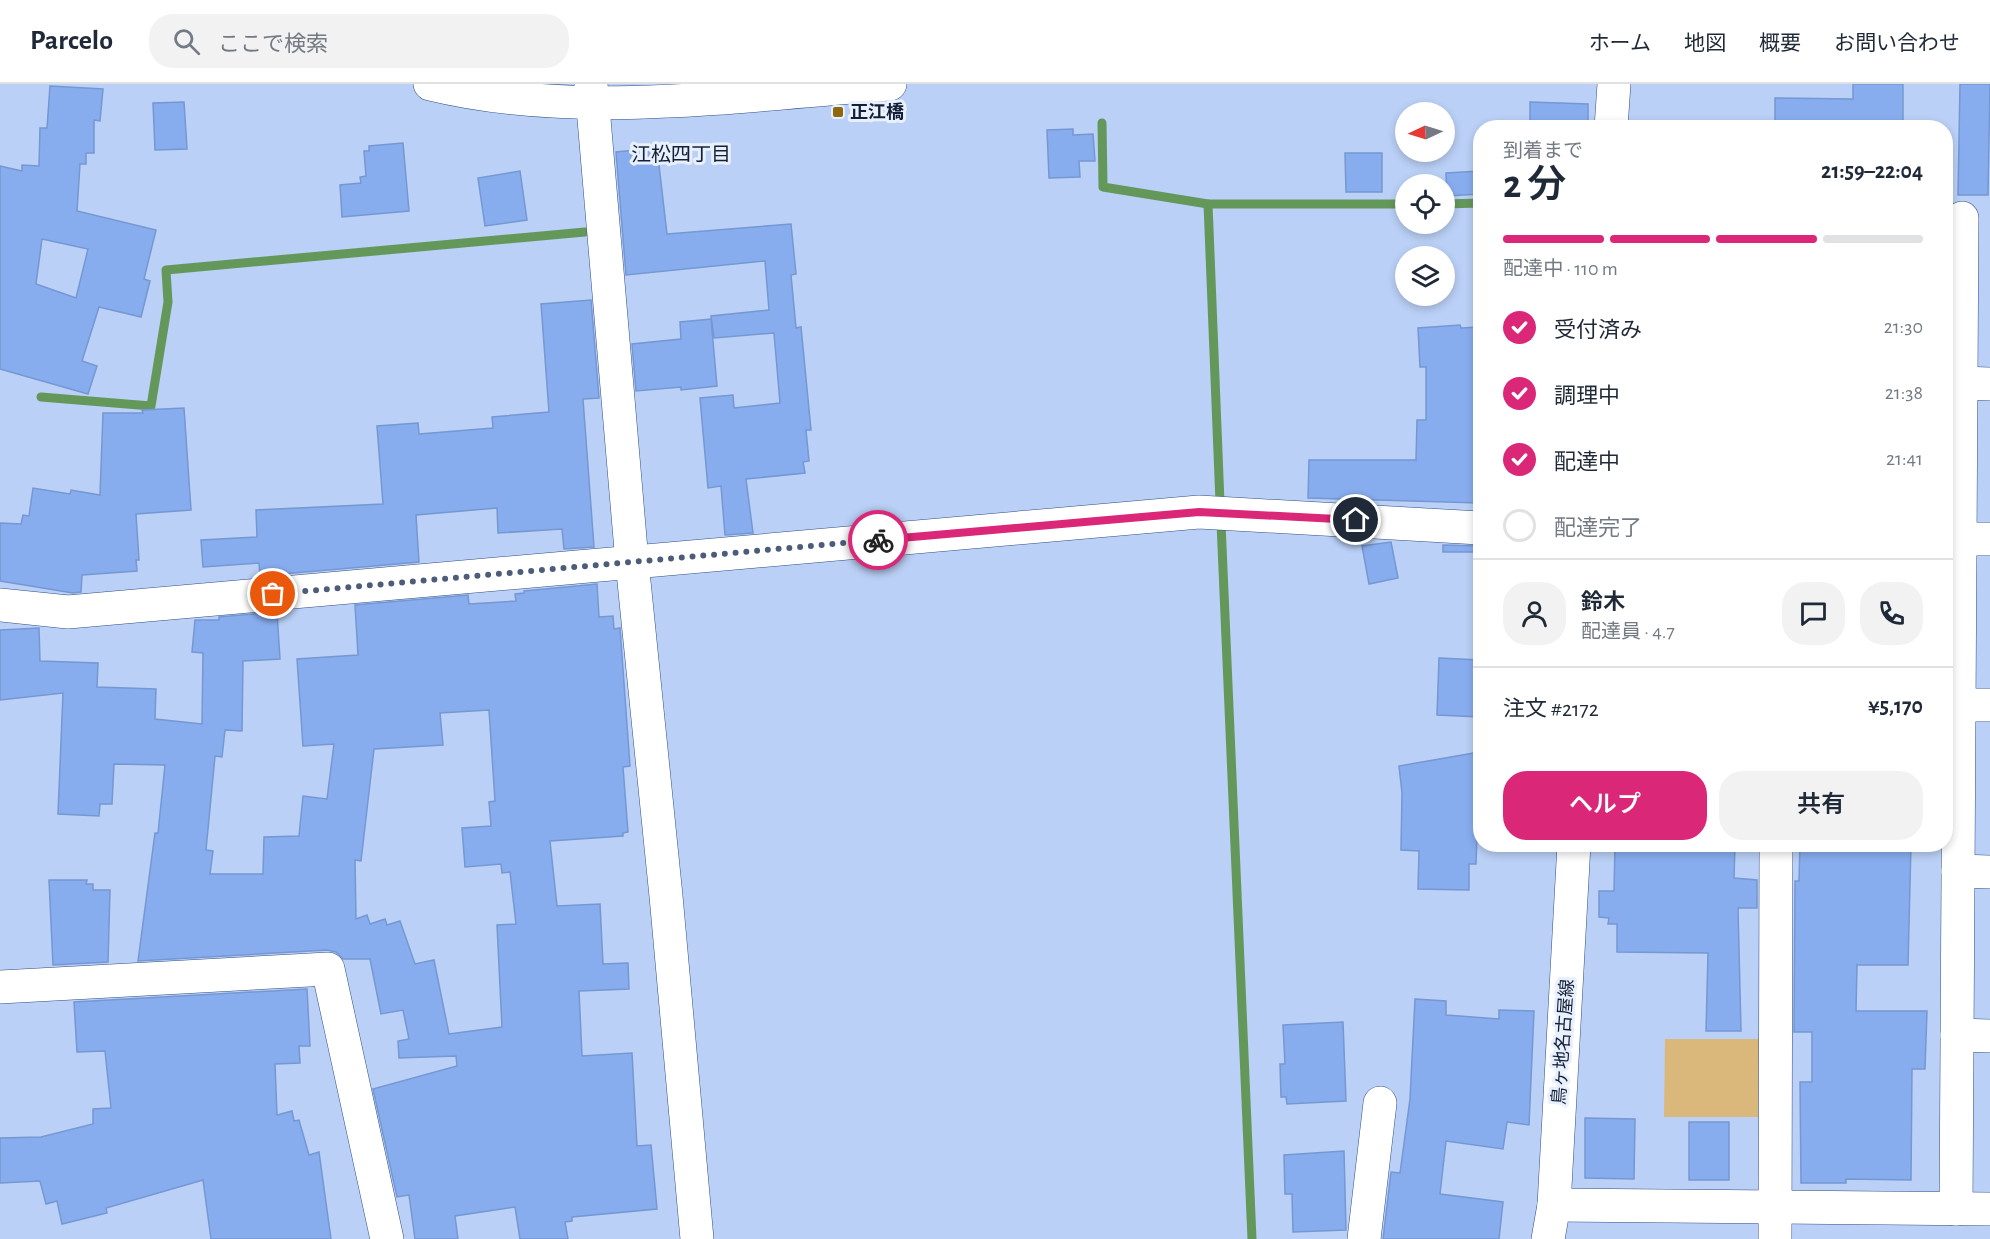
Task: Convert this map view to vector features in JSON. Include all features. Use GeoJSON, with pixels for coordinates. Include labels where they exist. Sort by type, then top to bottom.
{"type":"FeatureCollection","features":[{"type":"Feature","properties":{"kind":"street"},"geometry":{"type":"LineString","coordinates":[[430,84],[493,97],[890,84]]}},
{"type":"Feature","properties":{"kind":"street"},"geometry":{"type":"LineString","coordinates":[[1612,120],[1614,84]]}},
{"type":"Feature","properties":{"kind":"street"},"geometry":{"type":"LineString","coordinates":[[592,94],[632,562],[666,896],[697,1239]]}},
{"type":"Feature","properties":{"kind":"street"},"geometry":{"type":"LineString","coordinates":[[1956,1209],[1958,871],[1974,705],[1965,539],[1975,383],[1966,218]]}},
{"type":"Feature","properties":{"kind":"street"},"geometry":{"type":"LineString","coordinates":[[0,605],[68,612],[1199,512],[1473,528]]}},
{"type":"Feature","properties":{"kind":"street","name":"鳥ヶ地名古屋線"},"geometry":{"type":"LineString","coordinates":[[1548,1239],[1554,1205],[1574,852]]}},
{"type":"Feature","properties":{"kind":"street"},"geometry":{"type":"LineString","coordinates":[[1775,1223],[1776,852]]}},
{"type":"Feature","properties":{"kind":"street"},"geometry":{"type":"LineString","coordinates":[[1958,871],[1990,872]]}},
{"type":"Feature","properties":{"kind":"street"},"geometry":{"type":"LineString","coordinates":[[0,987],[328,969],[387,1239]]}},
{"type":"Feature","properties":{"kind":"street"},"geometry":{"type":"LineString","coordinates":[[1957,1035],[1990,1036]]}},
{"type":"Feature","properties":{"kind":"street"},"geometry":{"type":"LineString","coordinates":[[1364,1239],[1380,1103]]}},
{"type":"Feature","properties":{"kind":"street"},"geometry":{"type":"LineString","coordinates":[[1554,1205],[1775,1223],[1956,1209],[1990,1209]]}},
{"type":"Feature","properties":{"kind":"shaded area"},"geometry":{"type":"Polygon","coordinates":[[[1665,1039],[1759,1039],[1758,1117],[1664,1117],[1665,1039]]]}},
{"type":"Feature","properties":{"kind":"building"},"geometry":{"type":"Polygon","coordinates":[[[1853,84],[1903,84],[1903,120],[1775,120],[1775,98],[1853,99],[1853,84]]]}},
{"type":"Feature","properties":{"kind":"building"},"geometry":{"type":"Polygon","coordinates":[[[1960,84],[1990,84],[1988,195],[1958,195],[1960,84]]]}},
{"type":"Feature","properties":{"kind":"building"},"geometry":{"type":"Polygon","coordinates":[[[50,86],[103,89],[100,121],[94,120],[94,153],[86,153],[86,164],[80,164],[77,211],[156,230],[144,279],[150,281],[141,317],[99,307],[82,361],[97,366],[88,394],[0,369],[0,166],[22,171],[22,165],[39,166],[40,128],[47,128],[50,86]],[[42,239],[36,284],[76,298],[88,249],[42,239]]]}},
{"type":"Feature","properties":{"kind":"building"},"geometry":{"type":"Polygon","coordinates":[[[184,102],[187,149],[155,150],[153,103],[184,102]]]}},
{"type":"Feature","properties":{"kind":"building"},"geometry":{"type":"Polygon","coordinates":[[[1530,102],[1588,104],[1588,120],[1530,120],[1530,102]]]}},
{"type":"Feature","properties":{"kind":"building"},"geometry":{"type":"Polygon","coordinates":[[[1073,129],[1073,135],[1093,134],[1095,161],[1079,161],[1080,177],[1049,178],[1047,130],[1073,129]]]}},
{"type":"Feature","properties":{"kind":"building"},"geometry":{"type":"Polygon","coordinates":[[[403,143],[409,211],[342,217],[340,185],[361,183],[360,177],[366,176],[364,151],[369,151],[369,146],[403,143]]]}},
{"type":"Feature","properties":{"kind":"building"},"geometry":{"type":"Polygon","coordinates":[[[657,148],[667,234],[791,224],[796,274],[791,275],[796,328],[801,327],[811,430],[806,430],[809,461],[803,462],[805,473],[746,479],[753,533],[725,535],[721,486],[708,488],[700,398],[733,395],[734,408],[780,403],[774,333],[714,338],[711,316],[769,310],[765,261],[626,275],[616,152],[657,148]]]}},
{"type":"Feature","properties":{"kind":"building"},"geometry":{"type":"Polygon","coordinates":[[[1345,153],[1382,153],[1382,192],[1346,192],[1345,153]]]}},
{"type":"Feature","properties":{"kind":"building"},"geometry":{"type":"Polygon","coordinates":[[[520,171],[527,220],[485,226],[478,178],[520,171]]]}},
{"type":"Feature","properties":{"kind":"building"},"geometry":{"type":"Polygon","coordinates":[[[1473,171],[1473,194],[1455,196],[1455,174],[1446,174],[1473,171]]]}},
{"type":"Feature","properties":{"kind":"building"},"geometry":{"type":"Polygon","coordinates":[[[591,300],[599,398],[583,399],[594,547],[564,549],[562,529],[498,533],[497,508],[416,515],[419,562],[260,576],[259,563],[203,567],[201,540],[257,537],[256,510],[383,504],[377,426],[418,423],[419,434],[493,428],[492,417],[549,412],[541,304],[591,300]]]}},
{"type":"Feature","properties":{"kind":"building"},"geometry":{"type":"Polygon","coordinates":[[[711,319],[717,386],[636,391],[632,344],[681,339],[680,322],[711,319]]]}},
{"type":"Feature","properties":{"kind":"building"},"geometry":{"type":"Polygon","coordinates":[[[1460,325],[1461,328],[1473,327],[1473,503],[1308,498],[1309,460],[1416,460],[1417,420],[1426,420],[1426,367],[1420,367],[1418,328],[1460,325]]]}},
{"type":"Feature","properties":{"kind":"building"},"geometry":{"type":"Polygon","coordinates":[[[184,408],[191,510],[136,514],[139,560],[136,560],[137,571],[82,575],[81,592],[73,593],[0,581],[0,523],[21,524],[23,515],[29,516],[33,488],[70,494],[71,490],[100,495],[103,413],[143,413],[142,410],[184,408]]]}},
{"type":"Feature","properties":{"kind":"building"},"geometry":{"type":"Polygon","coordinates":[[[1391,542],[1398,578],[1369,584],[1362,546],[1391,542]]]}},
{"type":"Feature","properties":{"kind":"building"},"geometry":{"type":"Polygon","coordinates":[[[1443,545],[1473,546],[1473,552],[1443,552],[1443,545]]]}},
{"type":"Feature","properties":{"kind":"building"},"geometry":{"type":"Polygon","coordinates":[[[597,584],[599,617],[613,616],[614,629],[620,628],[630,766],[623,767],[628,832],[623,833],[623,836],[550,841],[557,906],[600,904],[603,964],[628,963],[629,989],[579,991],[582,1056],[632,1053],[637,1146],[651,1145],[657,1209],[572,1217],[572,1221],[565,1222],[568,1239],[520,1239],[515,1207],[455,1216],[458,1239],[415,1239],[409,1195],[397,1197],[373,1089],[457,1066],[456,1056],[399,1058],[398,1041],[409,1039],[403,1010],[381,1014],[370,959],[343,959],[336,952],[327,950],[138,961],[155,833],[158,833],[165,765],[114,764],[112,804],[100,804],[99,816],[58,814],[63,693],[0,700],[0,630],[39,628],[40,661],[98,663],[97,687],[156,689],[155,719],[202,724],[203,653],[192,652],[195,620],[219,620],[219,617],[277,612],[280,659],[243,661],[242,731],[225,730],[222,757],[215,756],[206,850],[213,851],[210,874],[263,874],[264,837],[299,836],[303,796],[327,799],[334,744],[303,746],[297,659],[358,655],[355,605],[468,595],[469,604],[516,601],[515,594],[524,593],[524,591],[597,584]],[[489,710],[440,713],[443,745],[374,749],[361,861],[355,860],[356,919],[367,915],[370,924],[385,919],[387,925],[400,921],[415,964],[434,960],[449,1034],[502,1027],[497,925],[516,924],[510,872],[502,873],[501,864],[465,867],[462,828],[491,826],[489,802],[495,801],[489,710]]]}},
{"type":"Feature","properties":{"kind":"building"},"geometry":{"type":"Polygon","coordinates":[[[1439,658],[1473,660],[1473,717],[1437,715],[1439,658]]]}},
{"type":"Feature","properties":{"kind":"building"},"geometry":{"type":"Polygon","coordinates":[[[1473,753],[1473,852],[1476,852],[1476,864],[1469,864],[1469,890],[1418,889],[1419,851],[1401,850],[1402,793],[1399,766],[1473,753]]]}},
{"type":"Feature","properties":{"kind":"building"},"geometry":{"type":"Polygon","coordinates":[[[1615,852],[1735,852],[1734,878],[1757,880],[1757,908],[1738,908],[1741,1031],[1706,1031],[1708,953],[1617,952],[1617,924],[1608,924],[1609,918],[1599,917],[1599,891],[1614,891],[1615,852]]]}},
{"type":"Feature","properties":{"kind":"building"},"geometry":{"type":"Polygon","coordinates":[[[1800,852],[1911,852],[1908,965],[1857,965],[1856,1011],[1927,1011],[1925,1069],[1912,1069],[1911,1180],[1846,1179],[1846,1183],[1801,1183],[1800,1082],[1812,1082],[1812,1032],[1794,1032],[1795,881],[1799,881],[1800,852]]]}},
{"type":"Feature","properties":{"kind":"building"},"geometry":{"type":"Polygon","coordinates":[[[49,880],[87,880],[86,884],[93,884],[93,890],[110,890],[108,962],[53,965],[49,880]]]}},
{"type":"Feature","properties":{"kind":"building"},"geometry":{"type":"Polygon","coordinates":[[[307,989],[310,1046],[299,1046],[300,1063],[275,1064],[277,1115],[292,1111],[294,1121],[299,1120],[309,1155],[319,1152],[331,1239],[211,1239],[203,1180],[106,1208],[107,1213],[62,1224],[57,1201],[46,1204],[40,1181],[0,1183],[0,1138],[41,1137],[93,1124],[93,1109],[111,1108],[105,1051],[77,1052],[74,1002],[307,989]]]}},
{"type":"Feature","properties":{"kind":"building"},"geometry":{"type":"Polygon","coordinates":[[[1415,999],[1446,1001],[1446,1015],[1499,1019],[1499,1010],[1534,1011],[1529,1125],[1507,1122],[1503,1149],[1446,1141],[1440,1194],[1503,1202],[1499,1239],[1383,1239],[1391,1172],[1400,1173],[1410,1099],[1415,999]]]}},
{"type":"Feature","properties":{"kind":"building"},"geometry":{"type":"Polygon","coordinates":[[[1343,1022],[1346,1101],[1287,1104],[1286,1097],[1281,1097],[1280,1064],[1285,1064],[1283,1025],[1343,1022]]]}},
{"type":"Feature","properties":{"kind":"building"},"geometry":{"type":"Polygon","coordinates":[[[1585,1118],[1635,1119],[1634,1179],[1585,1178],[1585,1118]]]}},
{"type":"Feature","properties":{"kind":"building"},"geometry":{"type":"Polygon","coordinates":[[[1689,1122],[1729,1122],[1729,1180],[1689,1180],[1689,1122]]]}},
{"type":"Feature","properties":{"kind":"building"},"geometry":{"type":"Polygon","coordinates":[[[1344,1151],[1346,1230],[1293,1232],[1292,1194],[1285,1194],[1284,1155],[1344,1151]]]}},
{"type":"Feature","properties":{"kind":"waterway"},"geometry":{"type":"LineString","coordinates":[[1102,123],[1103,187],[1208,204],[1395,204]]}},
{"type":"Feature","properties":{"kind":"waterway"},"geometry":{"type":"LineString","coordinates":[[1455,204],[1473,203]]}},
{"type":"Feature","properties":{"kind":"waterway"},"geometry":{"type":"LineString","coordinates":[[1208,204],[1220,502]]}},
{"type":"Feature","properties":{"kind":"waterway"},"geometry":{"type":"LineString","coordinates":[[41,397],[151,406],[168,302],[166,270],[585,232]]}},
{"type":"Feature","properties":{"kind":"waterway"},"geometry":{"type":"LineString","coordinates":[[1221,523],[1252,1239]]}},
{"type":"Feature","properties":{"kind":"way so far"},"geometry":{"type":"LineString","coordinates":[[273,594],[878,540]]}},
{"type":"Feature","properties":{"kind":"place","name":"正江橋"},"geometry":{"type":"Point","coordinates":[838,112]}},
{"type":"Feature","properties":{"kind":"district","name":"江松四丁目"},"geometry":{"type":"Point","coordinates":[681,154]}},
{"type":"Feature","properties":{"kind":"route"},"geometry":{"type":"LineString","coordinates":[[878,540],[1199,512],[1356,520]]}}]}
